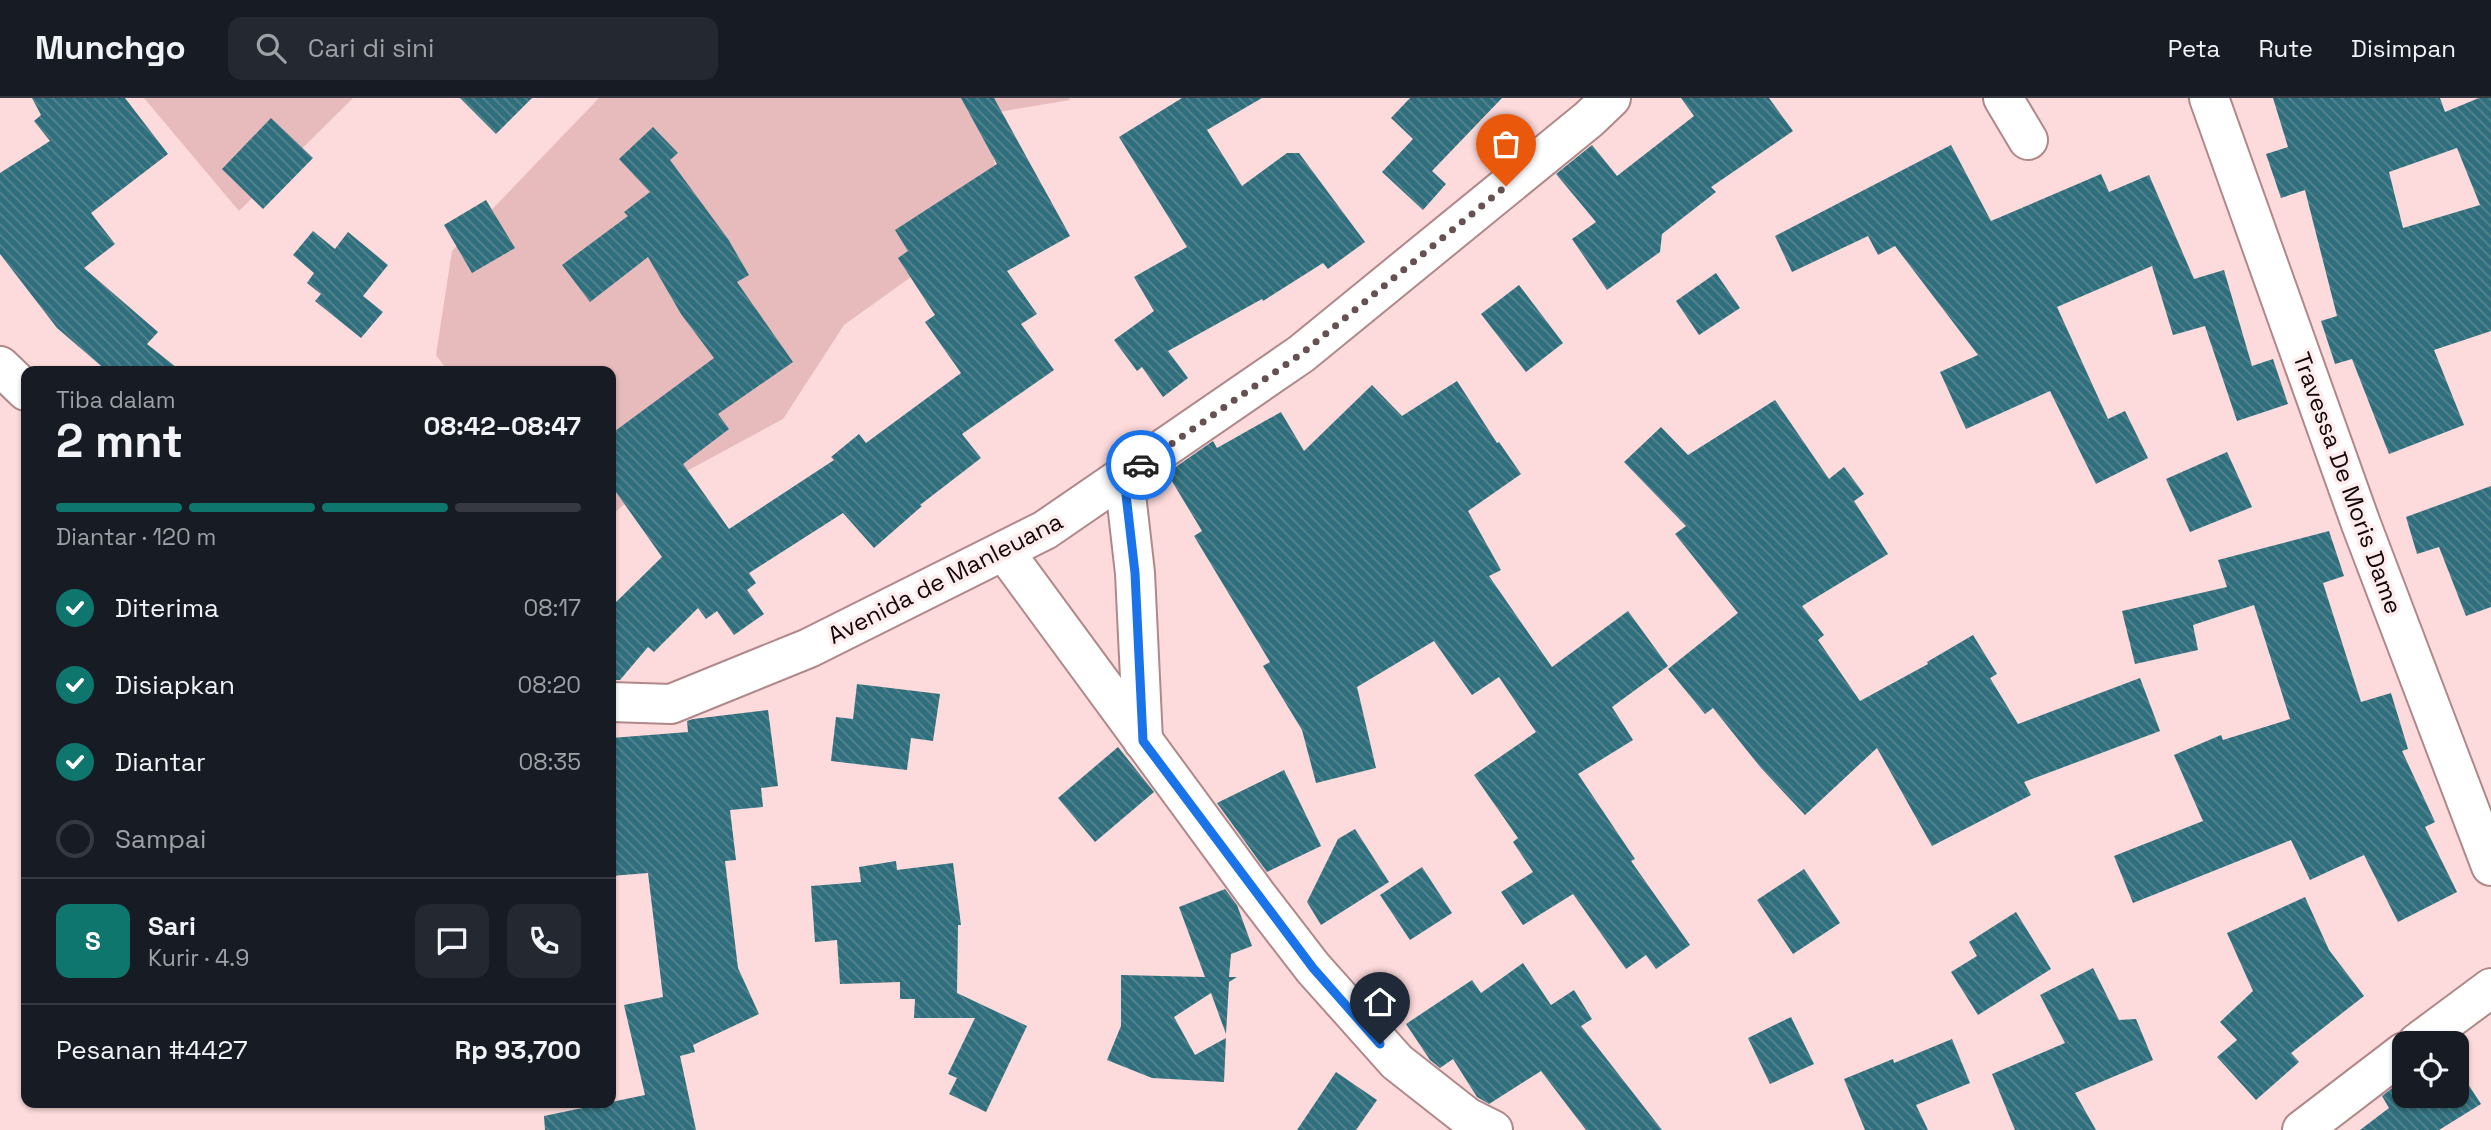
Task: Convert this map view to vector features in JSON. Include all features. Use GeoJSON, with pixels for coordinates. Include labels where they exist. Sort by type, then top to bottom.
{"type":"FeatureCollection","features":[{"type":"Feature","properties":{"kind":"street","name":"Avenida de Manleuana"},"geometry":{"type":"LineString","coordinates":[[616,702],[671,704],[809,648],[1045,530],[1301,354],[1612,98]]}},
{"type":"Feature","properties":{"kind":"street"},"geometry":{"type":"LineString","coordinates":[[2003,98],[2028,140]]}},
{"type":"Feature","properties":{"kind":"street","name":"Travessa De Moris Dame"},"geometry":{"type":"LineString","coordinates":[[2209,98],[2361,524],[2491,866]]}},
{"type":"Feature","properties":{"kind":"street"},"geometry":{"type":"LineString","coordinates":[[0,366],[21,385]]}},
{"type":"Feature","properties":{"kind":"street"},"geometry":{"type":"LineString","coordinates":[[1124,477],[1135,573],[1143,741]]}},
{"type":"Feature","properties":{"kind":"street"},"geometry":{"type":"LineString","coordinates":[[1004,551],[1313,968],[1397,1062],[1467,1117],[1493,1130]]}},
{"type":"Feature","properties":{"kind":"street"},"geometry":{"type":"LineString","coordinates":[[2433,1031],[2491,988]]}},
{"type":"Feature","properties":{"kind":"street"},"geometry":{"type":"LineString","coordinates":[[2302,1130],[2392,1061]]}},
{"type":"Feature","properties":{"kind":"shaded area"},"geometry":{"type":"Polygon","coordinates":[[[144,98],[353,98],[239,211],[144,98]]]}},
{"type":"Feature","properties":{"kind":"shaded area"},"geometry":{"type":"Polygon","coordinates":[[[599,98],[1070,100],[986,114],[1003,211],[844,325],[783,419],[616,511],[616,366],[444,366],[436,355],[452,251],[599,98]]]}},
{"type":"Feature","properties":{"kind":"building"},"geometry":{"type":"Polygon","coordinates":[[[32,98],[125,98],[168,154],[91,213],[115,244],[84,268],[158,332],[147,344],[175,366],[101,366],[57,328],[0,254],[0,173],[50,141],[34,121],[41,115],[32,98]]]}},
{"type":"Feature","properties":{"kind":"building"},"geometry":{"type":"Polygon","coordinates":[[[460,98],[532,98],[496,134],[460,98]]]}},
{"type":"Feature","properties":{"kind":"building"},"geometry":{"type":"Polygon","coordinates":[[[961,98],[994,98],[1070,236],[1007,271],[1037,314],[1021,324],[1054,370],[962,434],[981,458],[920,505],[922,506],[874,548],[843,513],[749,573],[756,583],[747,590],[764,614],[734,635],[717,611],[706,619],[698,608],[654,652],[648,647],[620,680],[616,680],[616,602],[662,557],[616,492],[616,430],[714,358],[681,314],[648,257],[590,302],[562,265],[628,216],[624,212],[650,192],[619,159],[653,127],[678,153],[670,160],[728,239],[749,275],[737,282],[793,362],[718,414],[729,429],[683,464],[729,529],[834,460],[831,457],[859,434],[866,443],[961,373],[925,322],[935,315],[898,258],[908,251],[895,230],[997,164],[961,98]]]}},
{"type":"Feature","properties":{"kind":"building"},"geometry":{"type":"Polygon","coordinates":[[[1182,98],[1262,98],[1207,130],[1242,186],[1287,153],[1299,153],[1365,242],[1328,269],[1323,263],[1263,301],[1262,299],[1168,351],[1188,378],[1163,397],[1142,367],[1137,371],[1114,340],[1154,311],[1134,277],[1187,247],[1119,137],[1182,98]]]}},
{"type":"Feature","properties":{"kind":"building"},"geometry":{"type":"Polygon","coordinates":[[[1410,98],[1502,98],[1432,171],[1446,184],[1423,210],[1382,172],[1413,139],[1391,118],[1410,98]]]}},
{"type":"Feature","properties":{"kind":"building"},"geometry":{"type":"Polygon","coordinates":[[[1681,98],[1769,98],[1793,131],[1711,187],[1716,192],[1662,234],[1660,252],[1607,290],[1572,239],[1596,222],[1556,174],[1592,145],[1617,176],[1694,116],[1681,98]]]}},
{"type":"Feature","properties":{"kind":"building"},"geometry":{"type":"Polygon","coordinates":[[[2273,98],[2440,98],[2445,112],[2479,98],[2491,98],[2491,331],[2434,350],[2464,425],[2389,454],[2352,359],[2335,364],[2321,321],[2337,316],[2305,190],[2281,198],[2266,154],[2288,147],[2273,98]],[[2457,148],[2389,172],[2403,228],[2480,205],[2457,148]]]}},
{"type":"Feature","properties":{"kind":"building"},"geometry":{"type":"Polygon","coordinates":[[[271,118],[313,158],[263,209],[222,169],[271,118]]]}},
{"type":"Feature","properties":{"kind":"building"},"geometry":{"type":"Polygon","coordinates":[[[1951,145],[1991,221],[2101,174],[2109,192],[2149,175],[2194,279],[2224,270],[2252,366],[2273,359],[2288,404],[2237,421],[2205,326],[2173,335],[2152,266],[2057,307],[2108,419],[2125,411],[2148,458],[2096,484],[2050,391],[1966,429],[1940,372],[1978,355],[1895,246],[1878,255],[1868,236],[1792,272],[1775,236],[1951,145]]]}},
{"type":"Feature","properties":{"kind":"building"},"geometry":{"type":"Polygon","coordinates":[[[486,200],[515,248],[472,273],[444,225],[486,200]]]}},
{"type":"Feature","properties":{"kind":"building"},"geometry":{"type":"Polygon","coordinates":[[[313,231],[335,249],[348,232],[388,265],[363,296],[383,312],[361,338],[315,301],[321,294],[307,283],[314,273],[293,255],[313,231]]]}},
{"type":"Feature","properties":{"kind":"building"},"geometry":{"type":"Polygon","coordinates":[[[1716,273],[1740,308],[1699,335],[1676,301],[1716,273]]]}},
{"type":"Feature","properties":{"kind":"building"},"geometry":{"type":"Polygon","coordinates":[[[1519,285],[1563,343],[1526,372],[1481,314],[1519,285]]]}},
{"type":"Feature","properties":{"kind":"building"},"geometry":{"type":"Polygon","coordinates":[[[1457,381],[1497,443],[1499,442],[1521,474],[1468,511],[1501,570],[1489,576],[1552,667],[1628,611],[1668,666],[1612,707],[1633,740],[1578,774],[1635,859],[1631,861],[1690,945],[1656,969],[1646,955],[1626,969],[1573,894],[1523,925],[1501,892],[1533,872],[1513,842],[1518,838],[1474,775],[1536,732],[1499,677],[1472,695],[1434,641],[1357,687],[1376,768],[1316,783],[1302,730],[1263,666],[1270,662],[1194,536],[1202,531],[1167,473],[1213,441],[1217,448],[1281,412],[1304,451],[1372,385],[1402,416],[1457,381]]]}},
{"type":"Feature","properties":{"kind":"building"},"geometry":{"type":"Polygon","coordinates":[[[1775,400],[1829,479],[1844,467],[1864,494],[1854,501],[1888,554],[1802,606],[1824,635],[1818,640],[1860,701],[1928,664],[1927,662],[1973,635],[1997,674],[1990,678],[2018,724],[2140,678],[2160,731],[2024,782],[2031,795],[1932,846],[1877,748],[1805,815],[1761,768],[1713,708],[1705,714],[1668,669],[1738,613],[1675,534],[1686,526],[1624,462],[1661,427],[1688,455],[1775,400]]]}},
{"type":"Feature","properties":{"kind":"building"},"geometry":{"type":"Polygon","coordinates":[[[2227,452],[2252,507],[2190,532],[2166,479],[2227,452]]]}},
{"type":"Feature","properties":{"kind":"building"},"geometry":{"type":"Polygon","coordinates":[[[2491,486],[2491,607],[2466,616],[2439,547],[2417,554],[2406,517],[2491,486]]]}},
{"type":"Feature","properties":{"kind":"building"},"geometry":{"type":"Polygon","coordinates":[[[2329,531],[2344,576],[2323,583],[2361,702],[2391,693],[2408,749],[2402,751],[2435,822],[2425,827],[2457,892],[2398,922],[2364,855],[2310,880],[2291,840],[2133,903],[2114,856],[2203,821],[2174,755],[2221,735],[2223,740],[2290,719],[2254,605],[2193,625],[2198,650],[2135,664],[2122,611],[2227,587],[2218,560],[2329,531]]]}},
{"type":"Feature","properties":{"kind":"building"},"geometry":{"type":"Polygon","coordinates":[[[857,684],[940,694],[933,741],[911,738],[907,770],[831,761],[836,717],[853,719],[857,684]]]}},
{"type":"Feature","properties":{"kind":"building"},"geometry":{"type":"Polygon","coordinates":[[[768,710],[778,786],[761,788],[763,807],[730,810],[736,860],[725,861],[738,968],[759,1014],[693,1045],[695,1052],[680,1056],[696,1130],[545,1130],[544,1116],[582,1108],[616,1108],[616,1101],[645,1095],[624,1005],[663,997],[648,873],[616,876],[616,738],[688,732],[687,721],[768,710]]]}},
{"type":"Feature","properties":{"kind":"building"},"geometry":{"type":"Polygon","coordinates":[[[1118,747],[1154,792],[1095,842],[1058,798],[1118,747]]]}},
{"type":"Feature","properties":{"kind":"building"},"geometry":{"type":"Polygon","coordinates":[[[1284,770],[1321,846],[1267,872],[1217,803],[1284,770]]]}},
{"type":"Feature","properties":{"kind":"building"},"geometry":{"type":"Polygon","coordinates":[[[1355,829],[1389,882],[1321,925],[1307,902],[1338,839],[1355,829]]]}},
{"type":"Feature","properties":{"kind":"building"},"geometry":{"type":"Polygon","coordinates":[[[896,861],[897,870],[953,863],[961,925],[958,925],[957,993],[1027,1026],[986,1112],[949,1094],[957,1078],[948,1074],[975,1018],[914,1018],[915,999],[900,999],[900,982],[840,984],[837,940],[815,942],[811,886],[861,882],[859,867],[896,861]]]}},
{"type":"Feature","properties":{"kind":"building"},"geometry":{"type":"Polygon","coordinates":[[[1422,867],[1452,913],[1410,940],[1380,895],[1422,867]]]}},
{"type":"Feature","properties":{"kind":"building"},"geometry":{"type":"Polygon","coordinates":[[[1804,869],[1840,923],[1793,954],[1757,900],[1804,869]]]}},
{"type":"Feature","properties":{"kind":"building"},"geometry":{"type":"Polygon","coordinates":[[[1225,889],[1237,905],[1252,946],[1231,954],[1229,977],[1237,977],[1229,982],[1226,1034],[1211,993],[1174,1017],[1195,1055],[1226,1038],[1224,1082],[1152,1078],[1107,1060],[1121,1026],[1121,975],[1205,977],[1179,907],[1225,889]]]}},
{"type":"Feature","properties":{"kind":"building"},"geometry":{"type":"Polygon","coordinates":[[[2305,897],[2329,950],[2364,996],[2291,1053],[2299,1062],[2256,1100],[2217,1057],[2237,1040],[2220,1022],[2253,991],[2227,933],[2305,897]]]}},
{"type":"Feature","properties":{"kind":"building"},"geometry":{"type":"Polygon","coordinates":[[[2016,912],[2051,969],[1978,1015],[1951,972],[1977,956],[1969,942],[2016,912]]]}},
{"type":"Feature","properties":{"kind":"building"},"geometry":{"type":"Polygon","coordinates":[[[1523,963],[1551,1005],[1574,990],[1592,1019],[1581,1026],[1662,1130],[1586,1130],[1541,1071],[1489,1104],[1477,1097],[1453,1059],[1440,1068],[1430,1060],[1406,1024],[1472,980],[1481,993],[1523,963]]]}},
{"type":"Feature","properties":{"kind":"building"},"geometry":{"type":"Polygon","coordinates":[[[2093,968],[2119,1020],[2136,1019],[2153,1060],[2075,1093],[2096,1130],[2015,1130],[1992,1074],[2065,1043],[2040,995],[2093,968]]]}},
{"type":"Feature","properties":{"kind":"building"},"geometry":{"type":"Polygon","coordinates":[[[1791,1017],[1814,1064],[1770,1084],[1748,1038],[1791,1017]]]}},
{"type":"Feature","properties":{"kind":"building"},"geometry":{"type":"Polygon","coordinates":[[[1952,1039],[1970,1083],[1916,1105],[1928,1130],[1865,1130],[1844,1079],[1893,1059],[1894,1063],[1952,1039]]]}},
{"type":"Feature","properties":{"kind":"building"},"geometry":{"type":"Polygon","coordinates":[[[1336,1072],[1377,1100],[1356,1130],[1297,1130],[1336,1072]]]}},
{"type":"Feature","properties":{"kind":"building"},"geometry":{"type":"Polygon","coordinates":[[[2469,1086],[2481,1104],[2439,1130],[2360,1130],[2389,1108],[2382,1096],[2392,1088],[2392,1108],[2469,1108],[2469,1086]]]}},
{"type":"Feature","properties":{"kind":"way so far"},"geometry":{"type":"LineString","coordinates":[[1141,465],[1301,354],[1506,186]]}},
{"type":"Feature","properties":{"kind":"route"},"geometry":{"type":"LineString","coordinates":[[1141,465],[1124,477],[1135,573],[1143,741],[1313,968],[1380,1044]]}}]}
